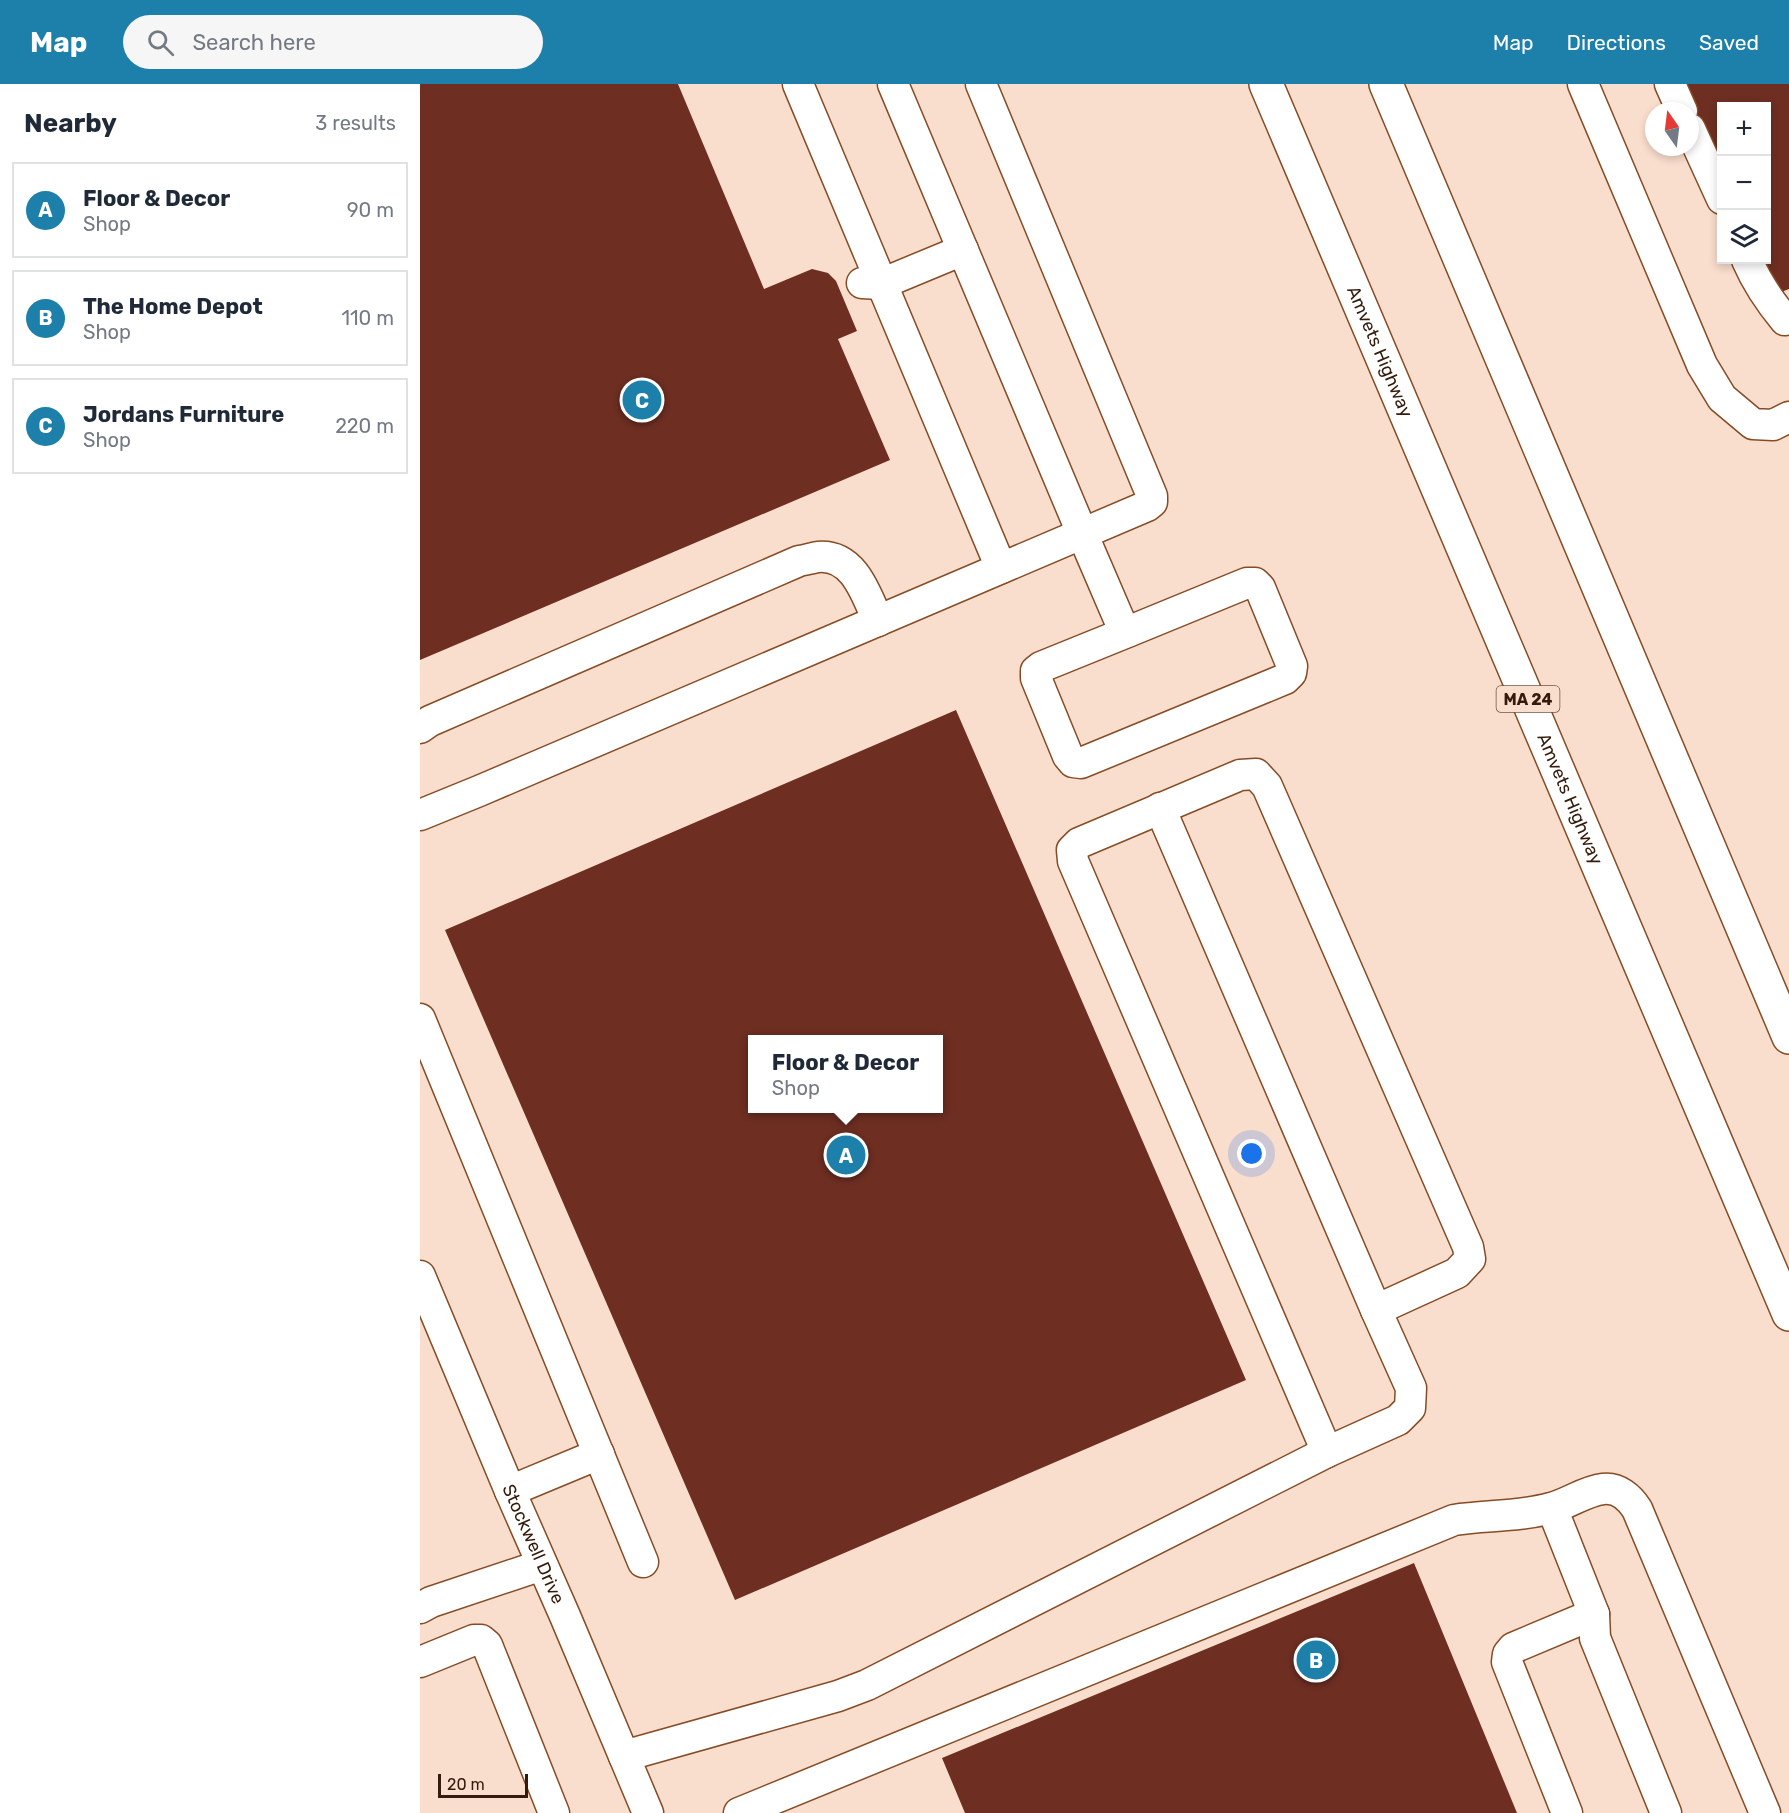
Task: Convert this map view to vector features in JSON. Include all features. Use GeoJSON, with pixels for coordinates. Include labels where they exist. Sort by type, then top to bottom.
{"type":"FeatureCollection","features":[{"type":"Feature","properties":{"kind":"highway","name":"Amvets Highway"},"geometry":{"type":"LineString","coordinates":[[1266,84],[1789,1314]]}},
{"type":"Feature","properties":{"kind":"highway"},"geometry":{"type":"LineString","coordinates":[[1386,84],[1789,1037]]}},
{"type":"Feature","properties":{"kind":"street"},"geometry":{"type":"LineString","coordinates":[[798,84],[862,281],[1001,568]]}},
{"type":"Feature","properties":{"kind":"street"},"geometry":{"type":"LineString","coordinates":[[893,84],[1125,633]]}},
{"type":"Feature","properties":{"kind":"street"},"geometry":{"type":"LineString","coordinates":[[420,815],[1152,502],[1152,496],[981,84]]}},
{"type":"Feature","properties":{"kind":"street"},"geometry":{"type":"LineString","coordinates":[[1583,84],[1702,365],[1722,398],[1753,424],[1773,425],[1789,417]]}},
{"type":"Feature","properties":{"kind":"street"},"geometry":{"type":"LineString","coordinates":[[1670,84],[1678,102]]}},
{"type":"Feature","properties":{"kind":"street"},"geometry":{"type":"LineString","coordinates":[[1699,149],[1717,188]]}},
{"type":"Feature","properties":{"kind":"street"},"geometry":{"type":"LineString","coordinates":[[862,281],[963,250]]}},
{"type":"Feature","properties":{"kind":"street"},"geometry":{"type":"LineString","coordinates":[[1749,264],[1767,299],[1785,320],[1789,319]]}},
{"type":"Feature","properties":{"kind":"street"},"geometry":{"type":"LineString","coordinates":[[420,728],[799,561],[819,557],[837,560],[849,567],[860,581],[878,621]]}},
{"type":"Feature","properties":{"kind":"street"},"geometry":{"type":"LineString","coordinates":[[1247,583],[1255,583],[1260,588],[1292,666],[1291,673],[1285,679],[1081,763],[1073,762],[1068,756],[1036,678],[1036,671],[1125,633],[1247,583]]}},
{"type":"Feature","properties":{"kind":"street"},"geometry":{"type":"LineString","coordinates":[[1327,1452],[1073,861],[1072,850],[1079,843],[1240,775],[1256,774],[1267,786],[1468,1247],[1470,1259],[1457,1273],[1376,1310]]}},
{"type":"Feature","properties":{"kind":"street"},"geometry":{"type":"LineString","coordinates":[[624,1756],[838,1696],[867,1685],[1327,1452],[1398,1420],[1410,1408],[1411,1388],[1160,808]]}},
{"type":"Feature","properties":{"kind":"street"},"geometry":{"type":"LineString","coordinates":[[420,1021],[643,1562]]}},
{"type":"Feature","properties":{"kind":"street","name":"Stockwell Drive"},"geometry":{"type":"LineString","coordinates":[[420,1276],[648,1813]]}},
{"type":"Feature","properties":{"kind":"street"},"geometry":{"type":"LineString","coordinates":[[510,1491],[599,1454]]}},
{"type":"Feature","properties":{"kind":"street"},"geometry":{"type":"LineString","coordinates":[[739,1813],[1454,1520],[1524,1514],[1552,1508],[1604,1489],[1622,1493],[1637,1509],[1765,1813]]}},
{"type":"Feature","properties":{"kind":"street"},"geometry":{"type":"LineString","coordinates":[[1552,1508],[1594,1614],[1595,1638],[1666,1813]]}},
{"type":"Feature","properties":{"kind":"street"},"geometry":{"type":"LineString","coordinates":[[420,1608],[431,1602],[542,1565]]}},
{"type":"Feature","properties":{"kind":"street"},"geometry":{"type":"LineString","coordinates":[[1567,1813],[1507,1662],[1508,1654],[1513,1648],[1594,1614]]}},
{"type":"Feature","properties":{"kind":"street"},"geometry":{"type":"LineString","coordinates":[[420,1662],[474,1640],[481,1640],[486,1645],[554,1813]]}},
{"type":"Feature","properties":{"kind":"building"},"geometry":{"type":"Polygon","coordinates":[[[420,84],[678,84],[764,289],[812,269],[828,273],[836,281],[857,331],[838,339],[890,460],[420,660],[420,84]]]}},
{"type":"Feature","properties":{"kind":"building"},"geometry":{"type":"Polygon","coordinates":[[[1674,84],[1789,84],[1789,289],[1771,296],[1756,264],[1771,264],[1771,102],[1717,102],[1717,177],[1699,138],[1699,102],[1682,102],[1674,84]]]}},
{"type":"Feature","properties":{"kind":"building"},"geometry":{"type":"Polygon","coordinates":[[[956,710],[1246,1380],[735,1600],[445,930],[956,710]]]}},
{"type":"Feature","properties":{"kind":"building"},"geometry":{"type":"Polygon","coordinates":[[[1414,1563],[1517,1813],[965,1813],[942,1758],[1414,1563]]]}},
{"type":"Feature","properties":{"kind":"place","name":"Jordans Furniture"},"geometry":{"type":"Point","coordinates":[642,400]}},
{"type":"Feature","properties":{"kind":"place","name":"Floor & Decor"},"geometry":{"type":"Point","coordinates":[846,1155]}},
{"type":"Feature","properties":{"kind":"place","name":"The Home Depot"},"geometry":{"type":"Point","coordinates":[1316,1660]}}]}
